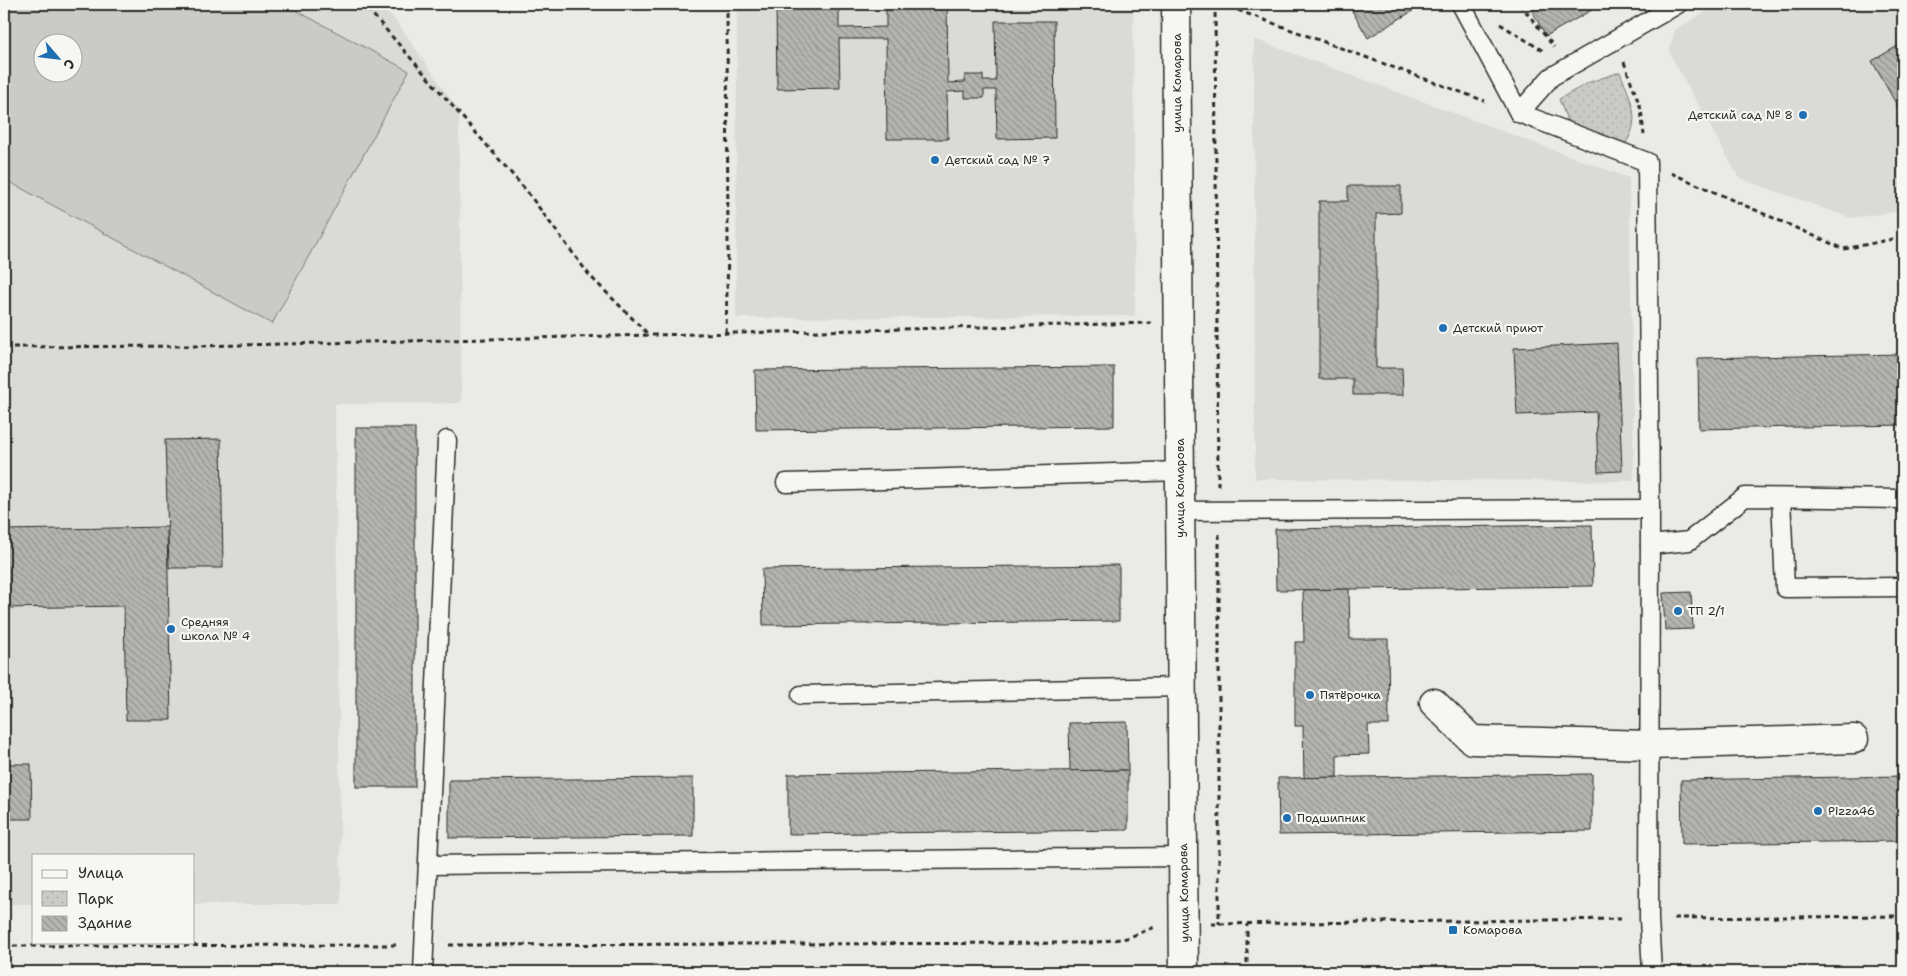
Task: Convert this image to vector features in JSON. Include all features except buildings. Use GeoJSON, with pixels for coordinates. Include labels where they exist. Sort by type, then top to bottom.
{"type":"FeatureCollection","features":[{"type":"Feature","properties":{"kind":"street","name":"улица Комарова"},"geometry":{"type":"LineString","coordinates":[[1176,4],[1184,972]]}},
{"type":"Feature","properties":{"kind":"street"},"geometry":{"type":"LineString","coordinates":[[1434,703],[1472,740],[1649,745],[1854,739]]}},
{"type":"Feature","properties":{"kind":"lane"},"geometry":{"type":"LineString","coordinates":[[1461,4],[1518,113],[1647,162],[1650,509],[1649,919],[1652,972]]}},
{"type":"Feature","properties":{"kind":"lane"},"geometry":{"type":"LineString","coordinates":[[1518,113],[1551,77],[1678,4]]}},
{"type":"Feature","properties":{"kind":"lane"},"geometry":{"type":"LineString","coordinates":[[423,972],[447,440]]}},
{"type":"Feature","properties":{"kind":"lane"},"geometry":{"type":"LineString","coordinates":[[786,482],[1180,471]]}},
{"type":"Feature","properties":{"kind":"lane"},"geometry":{"type":"LineString","coordinates":[[1650,545],[1689,541],[1745,497],[1903,499]]}},
{"type":"Feature","properties":{"kind":"lane"},"geometry":{"type":"LineString","coordinates":[[1781,498],[1786,588],[1903,587]]}},
{"type":"Feature","properties":{"kind":"lane"},"geometry":{"type":"LineString","coordinates":[[1180,511],[1650,509]]}},
{"type":"Feature","properties":{"kind":"lane"},"geometry":{"type":"LineString","coordinates":[[802,695],[1182,688]]}},
{"type":"Feature","properties":{"kind":"lane"},"geometry":{"type":"LineString","coordinates":[[428,865],[1183,856]]}},
{"type":"Feature","properties":{"kind":"path"},"geometry":{"type":"LineString","coordinates":[[360,4],[367,8],[525,189],[590,276],[650,335]]}},
{"type":"Feature","properties":{"kind":"path"},"geometry":{"type":"LineString","coordinates":[[726,333],[728,250],[727,4]]}},
{"type":"Feature","properties":{"kind":"path"},"geometry":{"type":"LineString","coordinates":[[1215,4],[1219,924]]}},
{"type":"Feature","properties":{"kind":"path"},"geometry":{"type":"LineString","coordinates":[[1221,4],[1518,113]]}},
{"type":"Feature","properties":{"kind":"path"},"geometry":{"type":"LineString","coordinates":[[1520,4],[1569,67]]}},
{"type":"Feature","properties":{"kind":"path"},"geometry":{"type":"LineString","coordinates":[[1493,20],[1569,67]]}},
{"type":"Feature","properties":{"kind":"path"},"geometry":{"type":"LineString","coordinates":[[1619,38],[1622,55],[1641,109],[1647,162],[1844,249],[1903,237]]}},
{"type":"Feature","properties":{"kind":"path"},"geometry":{"type":"LineString","coordinates":[[4,347],[199,346],[1151,322]]}},
{"type":"Feature","properties":{"kind":"path"},"geometry":{"type":"LineString","coordinates":[[4,946],[1090,943],[1127,938],[1154,927],[1184,925],[1903,916]]}},
{"type":"Feature","properties":{"kind":"path"},"geometry":{"type":"LineString","coordinates":[[1247,924],[1247,972]]}},
{"type":"Feature","properties":{"kind":"shaded area","name":"Средняя школа № 4"},"geometry":{"type":"Polygon","coordinates":[[[4,4],[376,4],[394,18],[459,111],[461,403],[335,404],[341,904],[195,904],[195,854],[32,854],[32,904],[4,904],[4,4]]]}},
{"type":"Feature","properties":{"kind":"shaded area","name":"Детский сад № 7"},"geometry":{"type":"Polygon","coordinates":[[[737,4],[1133,4],[1135,316],[736,318],[737,4]]]}},
{"type":"Feature","properties":{"kind":"shaded area","name":"Детский сад № 8"},"geometry":{"type":"Polygon","coordinates":[[[1719,4],[1903,4],[1903,211],[1851,218],[1739,178],[1669,52],[1675,30],[1719,4]]]}},
{"type":"Feature","properties":{"kind":"shaded area","name":"Детский приют"},"geometry":{"type":"Polygon","coordinates":[[[1254,39],[1629,178],[1634,481],[1255,479],[1254,39]]]}},
{"type":"Feature","properties":{"kind":"green space"},"geometry":{"type":"Polygon","coordinates":[[[4,4],[284,4],[409,71],[272,324],[4,179],[4,4]]]}},
{"type":"Feature","properties":{"kind":"green space"},"geometry":{"type":"Polygon","coordinates":[[[1620,72],[1631,99],[1634,116],[1631,134],[1626,143],[1568,123],[1559,99],[1590,82],[1620,72]]]}},
{"type":"Feature","properties":{"kind":"place","name":"Детский сад № 8"},"geometry":{"type":"Point","coordinates":[1803,115]}},
{"type":"Feature","properties":{"kind":"place","name":"Детский сад № 7"},"geometry":{"type":"Point","coordinates":[935,160]}},
{"type":"Feature","properties":{"kind":"place","name":"Детский приют"},"geometry":{"type":"Point","coordinates":[1443,328]}},
{"type":"Feature","properties":{"kind":"place","name":"ТП 2/1"},"geometry":{"type":"Point","coordinates":[1678,611]}},
{"type":"Feature","properties":{"kind":"place","name":"Средняя школа № 4"},"geometry":{"type":"Point","coordinates":[171,629]}},
{"type":"Feature","properties":{"kind":"place","name":"Пятёрочка"},"geometry":{"type":"Point","coordinates":[1310,695]}},
{"type":"Feature","properties":{"kind":"place","name":"Pizza46"},"geometry":{"type":"Point","coordinates":[1818,811]}},
{"type":"Feature","properties":{"kind":"place","name":"Подшипник"},"geometry":{"type":"Point","coordinates":[1287,818]}},
{"type":"Feature","properties":{"kind":"place","name":"Комарова"},"geometry":{"type":"Point","coordinates":[1453,930]}}]}
